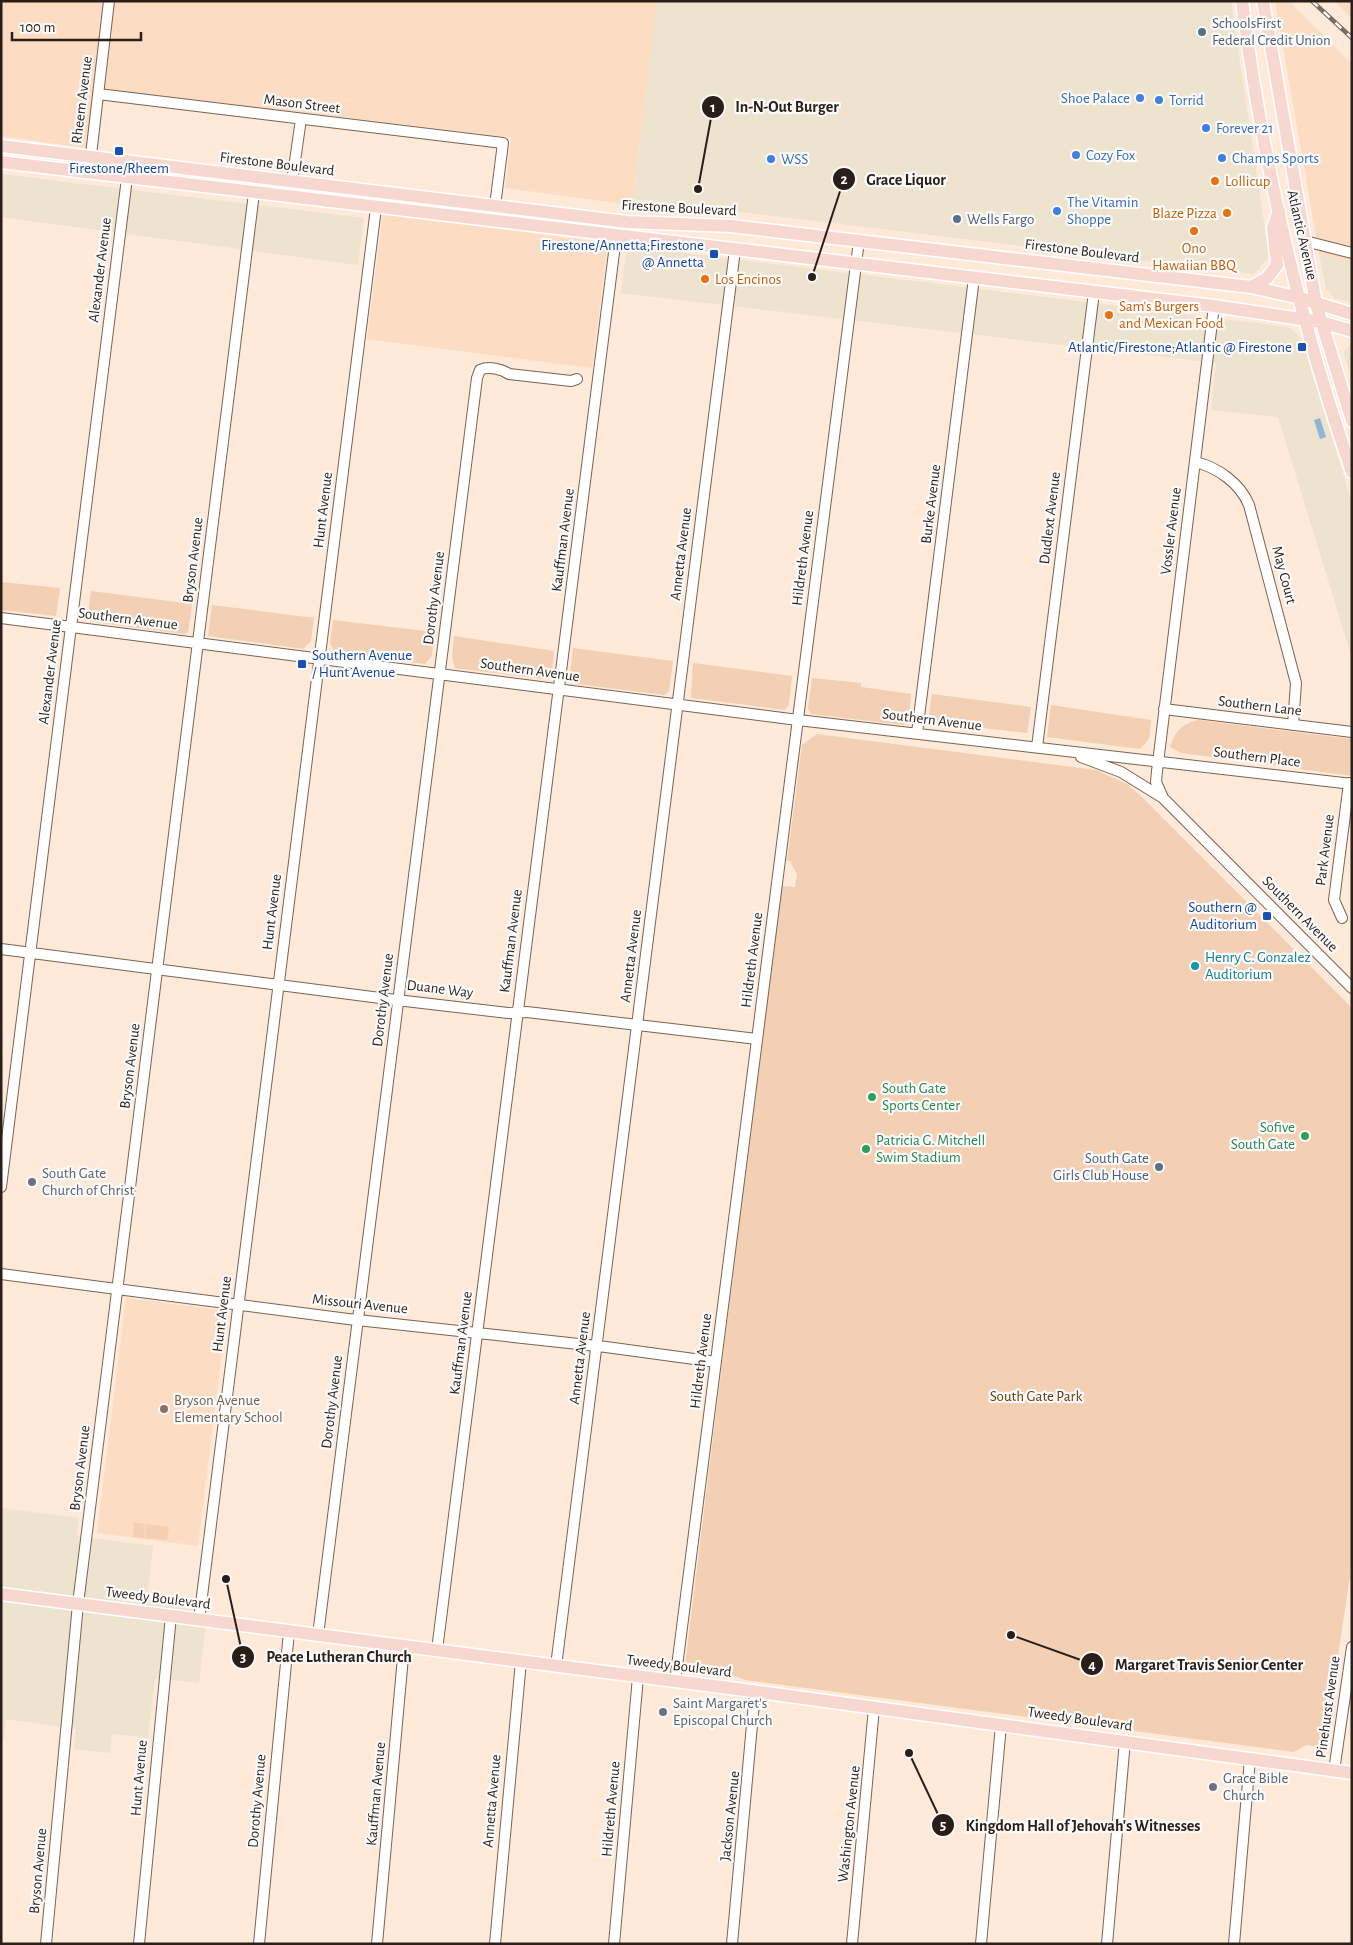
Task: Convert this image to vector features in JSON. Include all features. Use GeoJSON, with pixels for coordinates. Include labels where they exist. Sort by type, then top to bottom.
{"type":"FeatureCollection","features":[{"type":"Feature","properties":{"kind":"main road","name":"Atlantic Avenue"},"geometry":{"type":"LineString","coordinates":[[1242,1],[1250,64],[1279,211],[1304,319],[1352,472]]}},
{"type":"Feature","properties":{"kind":"main road","name":"Atlantic Avenue"},"geometry":{"type":"LineString","coordinates":[[1263,1],[1316,304],[1352,421]]}},
{"type":"Feature","properties":{"kind":"main road","name":"Firestone Boulevard"},"geometry":{"type":"LineString","coordinates":[[1,146],[627,222],[706,224],[1251,287],[1300,298],[1352,314]]}},
{"type":"Feature","properties":{"kind":"main road","name":"Firestone Boulevard"},"geometry":{"type":"LineString","coordinates":[[1,162],[1214,306],[1321,322],[1352,331]]}},
{"type":"Feature","properties":{"kind":"main road"},"geometry":{"type":"LineString","coordinates":[[1251,287],[1268,278],[1277,265],[1273,228],[1279,211]]}},
{"type":"Feature","properties":{"kind":"main road","name":"Tweedy Boulevard"},"geometry":{"type":"LineString","coordinates":[[1,1594],[1125,1741],[1352,1773]]}},
{"type":"Feature","properties":{"kind":"street","name":"Rheem Avenue"},"geometry":{"type":"LineString","coordinates":[[89,172],[109,1]]}},
{"type":"Feature","properties":{"kind":"street","name":"Mason Street"},"geometry":{"type":"LineString","coordinates":[[98,94],[503,143],[495,206]]}},
{"type":"Feature","properties":{"kind":"street"},"geometry":{"type":"LineString","coordinates":[[292,182],[301,118]]}},
{"type":"Feature","properties":{"kind":"street","name":"Alexander Avenue"},"geometry":{"type":"LineString","coordinates":[[1,1187],[129,162]]}},
{"type":"Feature","properties":{"kind":"street","name":"Bryson Avenue"},"geometry":{"type":"LineString","coordinates":[[46,1944],[78,1604],[254,193]]}},
{"type":"Feature","properties":{"kind":"street","name":"Hunt Avenue"},"geometry":{"type":"LineString","coordinates":[[199,1620],[376,208]]}},
{"type":"Feature","properties":{"kind":"street","name":"Kauffman Avenue"},"geometry":{"type":"LineString","coordinates":[[437,1650],[616,236]]}},
{"type":"Feature","properties":{"kind":"street"},"geometry":{"type":"LineString","coordinates":[[1305,240],[1352,253]]}},
{"type":"Feature","properties":{"kind":"street","name":"Hildreth Avenue"},"geometry":{"type":"LineString","coordinates":[[675,1682],[859,241]]}},
{"type":"Feature","properties":{"kind":"street","name":"Annetta Avenue"},"geometry":{"type":"LineString","coordinates":[[556,1666],[735,250]]}},
{"type":"Feature","properties":{"kind":"street","name":"Burke Avenue"},"geometry":{"type":"LineString","coordinates":[[917,733],[974,278]]}},
{"type":"Feature","properties":{"kind":"street","name":"Dudlext Avenue"},"geometry":{"type":"LineString","coordinates":[[1037,747],[1094,292]]}},
{"type":"Feature","properties":{"kind":"street","name":"Vossler Avenue"},"geometry":{"type":"LineString","coordinates":[[1158,760],[1214,306]]}},
{"type":"Feature","properties":{"kind":"street","name":"Dorothy Avenue"},"geometry":{"type":"LineString","coordinates":[[318,1635],[477,378],[480,370],[486,368],[504,370],[510,368],[572,375],[578,379],[598,381]]}},
{"type":"Feature","properties":{"kind":"street","name":"May Court"},"geometry":{"type":"LineString","coordinates":[[1194,462],[1209,465],[1229,479],[1249,504],[1296,684],[1293,725]]}},
{"type":"Feature","properties":{"kind":"street","name":"Southern Avenue"},"geometry":{"type":"LineString","coordinates":[[1,618],[798,720],[1158,760],[1156,782],[1163,798]]}},
{"type":"Feature","properties":{"kind":"street","name":"Southern Lane"},"geometry":{"type":"LineString","coordinates":[[1164,709],[1352,732]]}},
{"type":"Feature","properties":{"kind":"street","name":"Southern Avenue"},"geometry":{"type":"LineString","coordinates":[[1056,749],[1087,758],[1121,772],[1163,798],[1352,988]]}},
{"type":"Feature","properties":{"kind":"street","name":"Southern Place"},"geometry":{"type":"LineString","coordinates":[[1158,760],[1350,784]]}},
{"type":"Feature","properties":{"kind":"street","name":"Park Avenue"},"geometry":{"type":"LineString","coordinates":[[1342,918],[1334,900],[1347,830],[1350,784]]}},
{"type":"Feature","properties":{"kind":"street","name":"Duane Way"},"geometry":{"type":"LineString","coordinates":[[1,949],[398,1000],[757,1039]]}},
{"type":"Feature","properties":{"kind":"street","name":"Missouri Avenue"},"geometry":{"type":"LineString","coordinates":[[1,1274],[358,1320],[596,1346],[716,1362]]}},
{"type":"Feature","properties":{"kind":"street","name":"Hunt Avenue"},"geometry":{"type":"LineString","coordinates":[[139,1944],[171,1616]]}},
{"type":"Feature","properties":{"kind":"street","name":"Dorothy Avenue"},"geometry":{"type":"LineString","coordinates":[[259,1944],[289,1632]]}},
{"type":"Feature","properties":{"kind":"street","name":"Kauffman Avenue"},"geometry":{"type":"LineString","coordinates":[[377,1944],[404,1646]]}},
{"type":"Feature","properties":{"kind":"street","name":"Pinehurst Avenue"},"geometry":{"type":"LineString","coordinates":[[1334,1771],[1352,1647]]}},
{"type":"Feature","properties":{"kind":"street","name":"Annetta Avenue"},"geometry":{"type":"LineString","coordinates":[[495,1944],[521,1661]]}},
{"type":"Feature","properties":{"kind":"street","name":"Hildreth Avenue"},"geometry":{"type":"LineString","coordinates":[[614,1944],[638,1677]]}},
{"type":"Feature","properties":{"kind":"street","name":"Jackson Avenue"},"geometry":{"type":"LineString","coordinates":[[732,1944],[755,1692]]}},
{"type":"Feature","properties":{"kind":"street","name":"Washington Avenue"},"geometry":{"type":"LineString","coordinates":[[852,1944],[874,1708]]}},
{"type":"Feature","properties":{"kind":"street"},"geometry":{"type":"LineString","coordinates":[[981,1944],[1001,1725]]}},
{"type":"Feature","properties":{"kind":"street"},"geometry":{"type":"LineString","coordinates":[[1107,1944],[1125,1741]]}},
{"type":"Feature","properties":{"kind":"street"},"geometry":{"type":"LineString","coordinates":[[1234,1944],[1250,1759]]}},
{"type":"Feature","properties":{"kind":"shaded area"},"geometry":{"type":"Polygon","coordinates":[[[1,1],[657,1],[632,205],[505,188],[511,137],[95,88],[87,148],[1,136],[1,1]]]}},
{"type":"Feature","properties":{"kind":"shaded area"},"geometry":{"type":"Polygon","coordinates":[[[657,1],[1231,1],[1269,257],[1254,274],[633,199],[657,1]]]}},
{"type":"Feature","properties":{"kind":"shaded area"},"geometry":{"type":"Polygon","coordinates":[[[1275,1],[1289,1],[1352,64],[1352,262],[1319,253],[1275,1]]]}},
{"type":"Feature","properties":{"kind":"shaded area"},"geometry":{"type":"Polygon","coordinates":[[[1334,1],[1352,1],[1352,18],[1334,1]]]}},
{"type":"Feature","properties":{"kind":"shaded area"},"geometry":{"type":"Polygon","coordinates":[[[1,174],[364,218],[358,265],[1,217],[1,174]]]}},
{"type":"Feature","properties":{"kind":"shaded area"},"geometry":{"type":"Polygon","coordinates":[[[383,214],[608,243],[592,368],[367,339],[383,214]]]}},
{"type":"Feature","properties":{"kind":"shaded area"},"geometry":{"type":"Polygon","coordinates":[[[627,246],[1289,327],[1301,338],[1352,503],[1352,658],[1278,417],[1211,410],[1216,363],[621,293],[627,246]]]}},
{"type":"Feature","properties":{"kind":"shaded area"},"geometry":{"type":"Polygon","coordinates":[[[1319,253],[1352,262],[1352,303],[1334,298],[1326,289],[1319,253]]]}},
{"type":"Feature","properties":{"kind":"shaded area"},"geometry":{"type":"Polygon","coordinates":[[[1352,344],[1352,380],[1344,355],[1345,349],[1352,344]]]}},
{"type":"Feature","properties":{"kind":"shaded area","name":"Bryson Avenue Elementary School"},"geometry":{"type":"Polygon","coordinates":[[[126,1298],[227,1311],[198,1546],[97,1533],[126,1298]]]}},
{"type":"Feature","properties":{"kind":"shaded area"},"geometry":{"type":"Polygon","coordinates":[[[1,1508],[79,1518],[77,1536],[153,1546],[147,1596],[208,1605],[199,1683],[155,1678],[148,1738],[112,1734],[110,1753],[74,1749],[76,1729],[6,1719],[4,1738],[1,1738],[1,1508]]]}},
{"type":"Feature","properties":{"kind":"green space"},"geometry":{"type":"Polygon","coordinates":[[[1,582],[60,588],[56,616],[1,610],[1,582]]]}},
{"type":"Feature","properties":{"kind":"green space"},"geometry":{"type":"Polygon","coordinates":[[[91,591],[192,604],[188,632],[184,634],[87,621],[91,591]]]}},
{"type":"Feature","properties":{"kind":"green space"},"geometry":{"type":"Polygon","coordinates":[[[212,605],[314,618],[311,641],[303,649],[208,636],[212,605]]]}},
{"type":"Feature","properties":{"kind":"green space"},"geometry":{"type":"Polygon","coordinates":[[[333,620],[434,632],[432,656],[425,664],[335,653],[330,643],[333,620]]]}},
{"type":"Feature","properties":{"kind":"green space"},"geometry":{"type":"Polygon","coordinates":[[[454,636],[554,651],[552,672],[543,679],[455,668],[452,658],[454,636]]]}},
{"type":"Feature","properties":{"kind":"green space"},"geometry":{"type":"Polygon","coordinates":[[[573,648],[673,661],[669,691],[665,695],[576,684],[570,674],[573,648]]]}},
{"type":"Feature","properties":{"kind":"green space"},"geometry":{"type":"Polygon","coordinates":[[[693,663],[792,676],[789,704],[785,710],[691,698],[693,663]]]}},
{"type":"Feature","properties":{"kind":"green space"},"geometry":{"type":"Polygon","coordinates":[[[812,678],[861,683],[861,687],[911,694],[909,719],[903,725],[811,714],[808,708],[812,678]]]}},
{"type":"Feature","properties":{"kind":"green space"},"geometry":{"type":"Polygon","coordinates":[[[932,694],[1031,707],[1027,733],[928,722],[932,694]]]}},
{"type":"Feature","properties":{"kind":"green space"},"geometry":{"type":"Polygon","coordinates":[[[1051,705],[1151,720],[1149,739],[1140,749],[1047,737],[1051,705]]]}},
{"type":"Feature","properties":{"kind":"green space"},"geometry":{"type":"Polygon","coordinates":[[[1198,720],[1352,739],[1352,776],[1181,753],[1170,747],[1183,726],[1198,720]]]}},
{"type":"Feature","properties":{"kind":"green space","name":"South Gate Park"},"geometry":{"type":"Polygon","coordinates":[[[817,734],[1096,770],[1127,784],[1352,1008],[1352,1563],[1324,1747],[1306,1745],[1294,1752],[745,1680],[732,1675],[689,1670],[685,1665],[781,886],[795,887],[797,874],[790,861],[787,861],[802,745],[817,734]]]}},
{"type":"Feature","properties":{"kind":"green space"},"geometry":{"type":"Polygon","coordinates":[[[134,1522],[145,1524],[144,1538],[133,1537],[134,1522]]]}},
{"type":"Feature","properties":{"kind":"green space"},"geometry":{"type":"Polygon","coordinates":[[[146,1524],[169,1527],[167,1540],[145,1538],[146,1524]]]}},
{"type":"Feature","properties":{"kind":"water"},"geometry":{"type":"Polygon","coordinates":[[[1320,418],[1326,437],[1320,439],[1314,420],[1320,418]]]}},
{"type":"Feature","properties":{"kind":"railway"},"geometry":{"type":"LineString","coordinates":[[1312,1],[1352,38]]}},
{"type":"Feature","properties":{"kind":"place","name":"SchoolsFirst Federal Credit Union"},"geometry":{"type":"Point","coordinates":[1202,32]}},
{"type":"Feature","properties":{"kind":"place","name":"Shoe Palace"},"geometry":{"type":"Point","coordinates":[1140,98]}},
{"type":"Feature","properties":{"kind":"place","name":"Torrid"},"geometry":{"type":"Point","coordinates":[1159,100]}},
{"type":"Feature","properties":{"kind":"place","name":"Forever 21"},"geometry":{"type":"Point","coordinates":[1206,128]}},
{"type":"Feature","properties":{"kind":"place","name":"Firestone/Rheem"},"geometry":{"type":"Point","coordinates":[119,151]}},
{"type":"Feature","properties":{"kind":"place","name":"Cozy Fox"},"geometry":{"type":"Point","coordinates":[1076,155]}},
{"type":"Feature","properties":{"kind":"place","name":"Champs Sports"},"geometry":{"type":"Point","coordinates":[1222,158]}},
{"type":"Feature","properties":{"kind":"place","name":"WSS"},"geometry":{"type":"Point","coordinates":[771,159]}},
{"type":"Feature","properties":{"kind":"place","name":"Lollicup"},"geometry":{"type":"Point","coordinates":[1215,181]}},
{"type":"Feature","properties":{"kind":"place","name":"In-N-Out Burger"},"geometry":{"type":"Point","coordinates":[698,189]}},
{"type":"Feature","properties":{"kind":"place","name":"The Vitamin Shoppe"},"geometry":{"type":"Point","coordinates":[1057,211]}},
{"type":"Feature","properties":{"kind":"place","name":"Blaze Pizza"},"geometry":{"type":"Point","coordinates":[1227,213]}},
{"type":"Feature","properties":{"kind":"place","name":"Wells Fargo"},"geometry":{"type":"Point","coordinates":[957,219]}},
{"type":"Feature","properties":{"kind":"place","name":"Ono Hawaiian BBQ"},"geometry":{"type":"Point","coordinates":[1194,231]}},
{"type":"Feature","properties":{"kind":"place","name":"Firestone/Annetta;Firestone @ Annetta"},"geometry":{"type":"Point","coordinates":[714,254]}},
{"type":"Feature","properties":{"kind":"place","name":"Grace Liquor"},"geometry":{"type":"Point","coordinates":[812,277]}},
{"type":"Feature","properties":{"kind":"place","name":"Los Encinos"},"geometry":{"type":"Point","coordinates":[705,279]}},
{"type":"Feature","properties":{"kind":"place","name":"Sam's Burgers and Mexican Food"},"geometry":{"type":"Point","coordinates":[1109,315]}},
{"type":"Feature","properties":{"kind":"place","name":"Atlantic/Firestone;Atlantic @ Firestone"},"geometry":{"type":"Point","coordinates":[1302,347]}},
{"type":"Feature","properties":{"kind":"place","name":"Southern Avenue / Hunt Avenue"},"geometry":{"type":"Point","coordinates":[302,664]}},
{"type":"Feature","properties":{"kind":"place","name":"Southern @ Auditorium"},"geometry":{"type":"Point","coordinates":[1267,916]}},
{"type":"Feature","properties":{"kind":"place","name":"Henry C. Gonzalez Auditorium"},"geometry":{"type":"Point","coordinates":[1195,966]}},
{"type":"Feature","properties":{"kind":"place","name":"South Gate Sports Center"},"geometry":{"type":"Point","coordinates":[872,1097]}},
{"type":"Feature","properties":{"kind":"place","name":"Sofive South Gate"},"geometry":{"type":"Point","coordinates":[1305,1136]}},
{"type":"Feature","properties":{"kind":"place","name":"Patricia G. Mitchell Swim Stadium"},"geometry":{"type":"Point","coordinates":[866,1149]}},
{"type":"Feature","properties":{"kind":"place","name":"South Gate Girls Club House"},"geometry":{"type":"Point","coordinates":[1159,1167]}},
{"type":"Feature","properties":{"kind":"place","name":"South Gate Church of Christ"},"geometry":{"type":"Point","coordinates":[32,1182]}},
{"type":"Feature","properties":{"kind":"place","name":"Bryson Avenue Elementary School"},"geometry":{"type":"Point","coordinates":[164,1409]}},
{"type":"Feature","properties":{"kind":"place","name":"Peace Lutheran Church"},"geometry":{"type":"Point","coordinates":[226,1579]}},
{"type":"Feature","properties":{"kind":"place","name":"Margaret Travis Senior Center"},"geometry":{"type":"Point","coordinates":[1011,1635]}},
{"type":"Feature","properties":{"kind":"place","name":"Saint Margaret's Episcopal Church"},"geometry":{"type":"Point","coordinates":[663,1712]}},
{"type":"Feature","properties":{"kind":"place","name":"Kingdom Hall of Jehovah's Witnesses"},"geometry":{"type":"Point","coordinates":[909,1753]}},
{"type":"Feature","properties":{"kind":"place","name":"Grace Bible Church"},"geometry":{"type":"Point","coordinates":[1213,1787]}}]}
